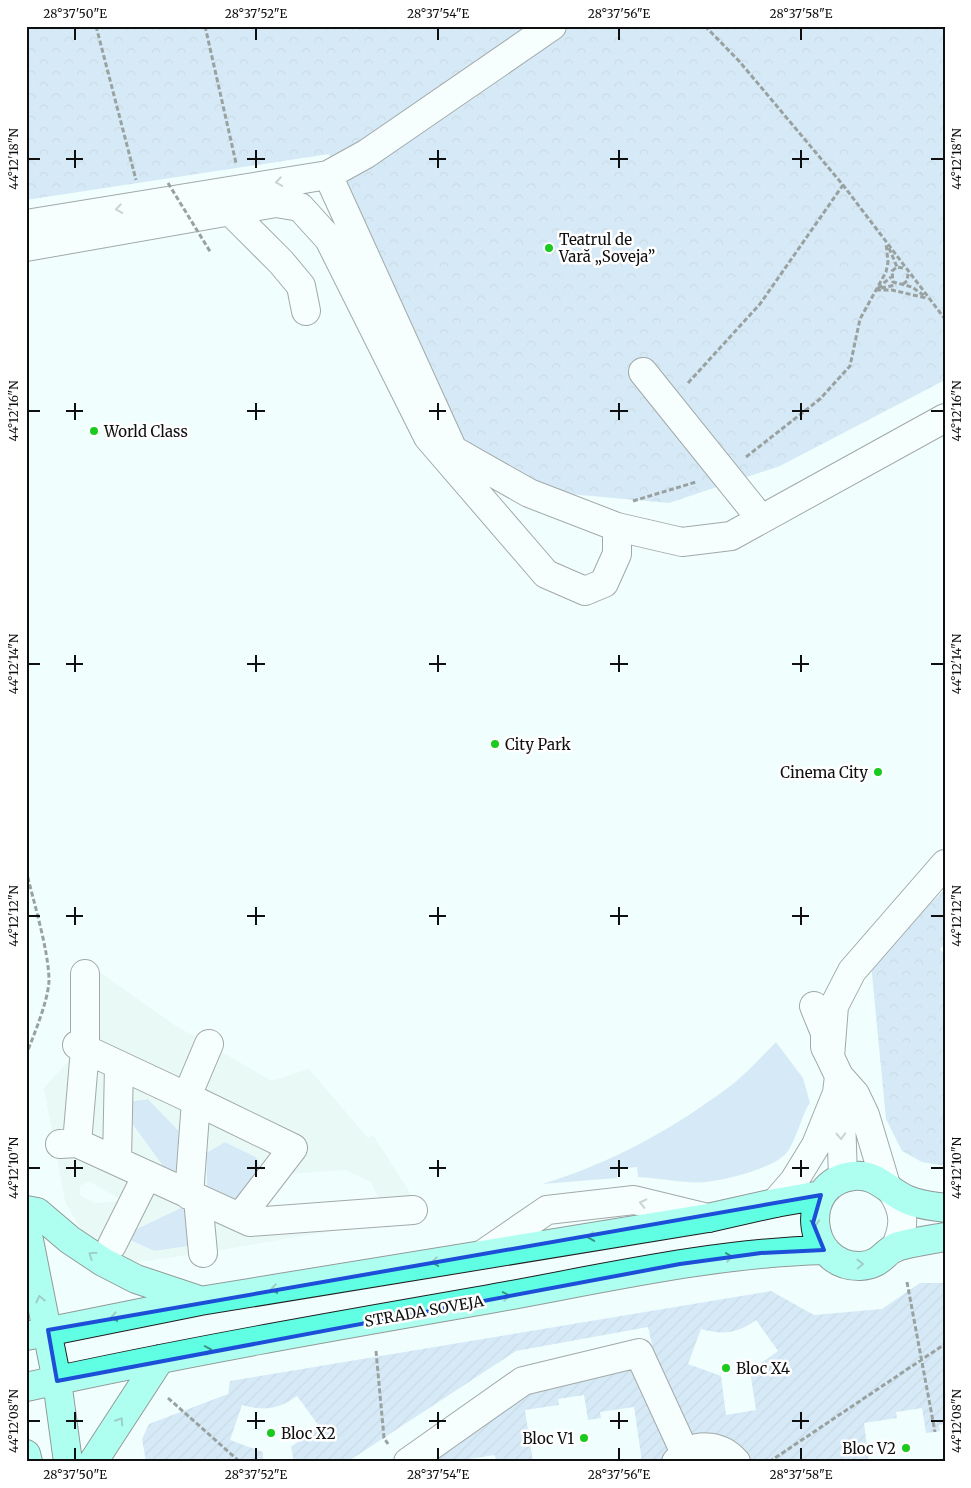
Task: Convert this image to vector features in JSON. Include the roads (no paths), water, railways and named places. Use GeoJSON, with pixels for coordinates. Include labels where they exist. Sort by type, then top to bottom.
{"type":"FeatureCollection","features":[{"type":"Feature","properties":{"kind":"main road"},"geometry":{"type":"LineString","coordinates":[[945,1208],[914,1203],[865,1176],[844,1178],[835,1182],[821,1195],[815,1209],[813,1223],[816,1237],[824,1250],[834,1259],[860,1266],[873,1264],[895,1248],[945,1237]]}},
{"type":"Feature","properties":{"kind":"main road"},"geometry":{"type":"LineString","coordinates":[[37,1333],[200,1301],[708,1218],[774,1203],[821,1195]]}},
{"type":"Feature","properties":{"kind":"main road"},"geometry":{"type":"LineString","coordinates":[[26,1210],[38,1212],[70,1240],[103,1262],[136,1278],[200,1301]]}},
{"type":"Feature","properties":{"kind":"main road"},"geometry":{"type":"LineString","coordinates":[[26,1225],[37,1333],[57,1381],[68,1462]]}},
{"type":"Feature","properties":{"kind":"main road","name":"STRADA SOVEJA"},"geometry":{"type":"LineString","coordinates":[[26,1387],[160,1359],[717,1258],[761,1253],[824,1250]]}},
{"type":"Feature","properties":{"kind":"main road"},"geometry":{"type":"LineString","coordinates":[[93,1462],[160,1359]]}},
{"type":"Feature","properties":{"kind":"main road"},"geometry":{"type":"LineString","coordinates":[[26,1454],[28,1462]]}},
{"type":"Feature","properties":{"kind":"street"},"geometry":{"type":"LineString","coordinates":[[26,247],[236,200],[328,175],[366,154],[552,26]]}},
{"type":"Feature","properties":{"kind":"street"},"geometry":{"type":"LineString","coordinates":[[328,175],[453,450],[529,493],[587,516],[617,527],[682,542],[731,536],[945,418]]}},
{"type":"Feature","properties":{"kind":"street"},"geometry":{"type":"LineString","coordinates":[[236,200],[301,286],[306,311]]}},
{"type":"Feature","properties":{"kind":"street"},"geometry":{"type":"LineString","coordinates":[[26,224],[143,205],[236,200],[300,207],[329,239],[428,437],[546,574],[585,591],[604,583],[617,554],[617,527]]}},
{"type":"Feature","properties":{"kind":"street"},"geometry":{"type":"LineString","coordinates":[[643,372],[762,519]]}},
{"type":"Feature","properties":{"kind":"street"},"geometry":{"type":"LineString","coordinates":[[774,1203],[807,1163],[833,1068],[834,1006],[852,971],[945,864]]}},
{"type":"Feature","properties":{"kind":"street"},"geometry":{"type":"LineString","coordinates":[[85,974],[81,1047],[68,1143],[117,1161],[250,1222],[413,1210]]}},
{"type":"Feature","properties":{"kind":"street"},"geometry":{"type":"LineString","coordinates":[[806,1013],[825,1033],[833,1068],[840,1116],[844,1178]]}},
{"type":"Feature","properties":{"kind":"street"},"geometry":{"type":"LineString","coordinates":[[203,1253],[193,1197],[191,1099],[209,1044]]}},
{"type":"Feature","properties":{"kind":"street"},"geometry":{"type":"LineString","coordinates":[[81,1047],[293,1148],[240,1217]]}},
{"type":"Feature","properties":{"kind":"street"},"geometry":{"type":"LineString","coordinates":[[117,1161],[119,1065]]}},
{"type":"Feature","properties":{"kind":"street"},"geometry":{"type":"LineString","coordinates":[[833,1068],[860,1104],[890,1189],[901,1205],[904,1220],[895,1248]]}},
{"type":"Feature","properties":{"kind":"street"},"geometry":{"type":"LineString","coordinates":[[112,1245],[147,1175]]}},
{"type":"Feature","properties":{"kind":"street"},"geometry":{"type":"LineString","coordinates":[[398,1454],[523,1381],[639,1353],[680,1457],[697,1448],[710,1447],[730,1455],[736,1462]]}},
{"type":"Feature","properties":{"kind":"place","name":"Teatrul de Vară „Soveja”"},"geometry":{"type":"Point","coordinates":[549,248]}},
{"type":"Feature","properties":{"kind":"place","name":"World Class"},"geometry":{"type":"Point","coordinates":[94,431]}},
{"type":"Feature","properties":{"kind":"place","name":"City Park"},"geometry":{"type":"Point","coordinates":[495,744]}},
{"type":"Feature","properties":{"kind":"place","name":"Cinema City"},"geometry":{"type":"Point","coordinates":[878,772]}},
{"type":"Feature","properties":{"kind":"place","name":"Bloc X4"},"geometry":{"type":"Point","coordinates":[726,1368]}},
{"type":"Feature","properties":{"kind":"place","name":"Bloc X2"},"geometry":{"type":"Point","coordinates":[271,1433]}},
{"type":"Feature","properties":{"kind":"place","name":"Bloc V1"},"geometry":{"type":"Point","coordinates":[584,1438]}},
{"type":"Feature","properties":{"kind":"place","name":"Bloc V2"},"geometry":{"type":"Point","coordinates":[906,1448]}}]}
